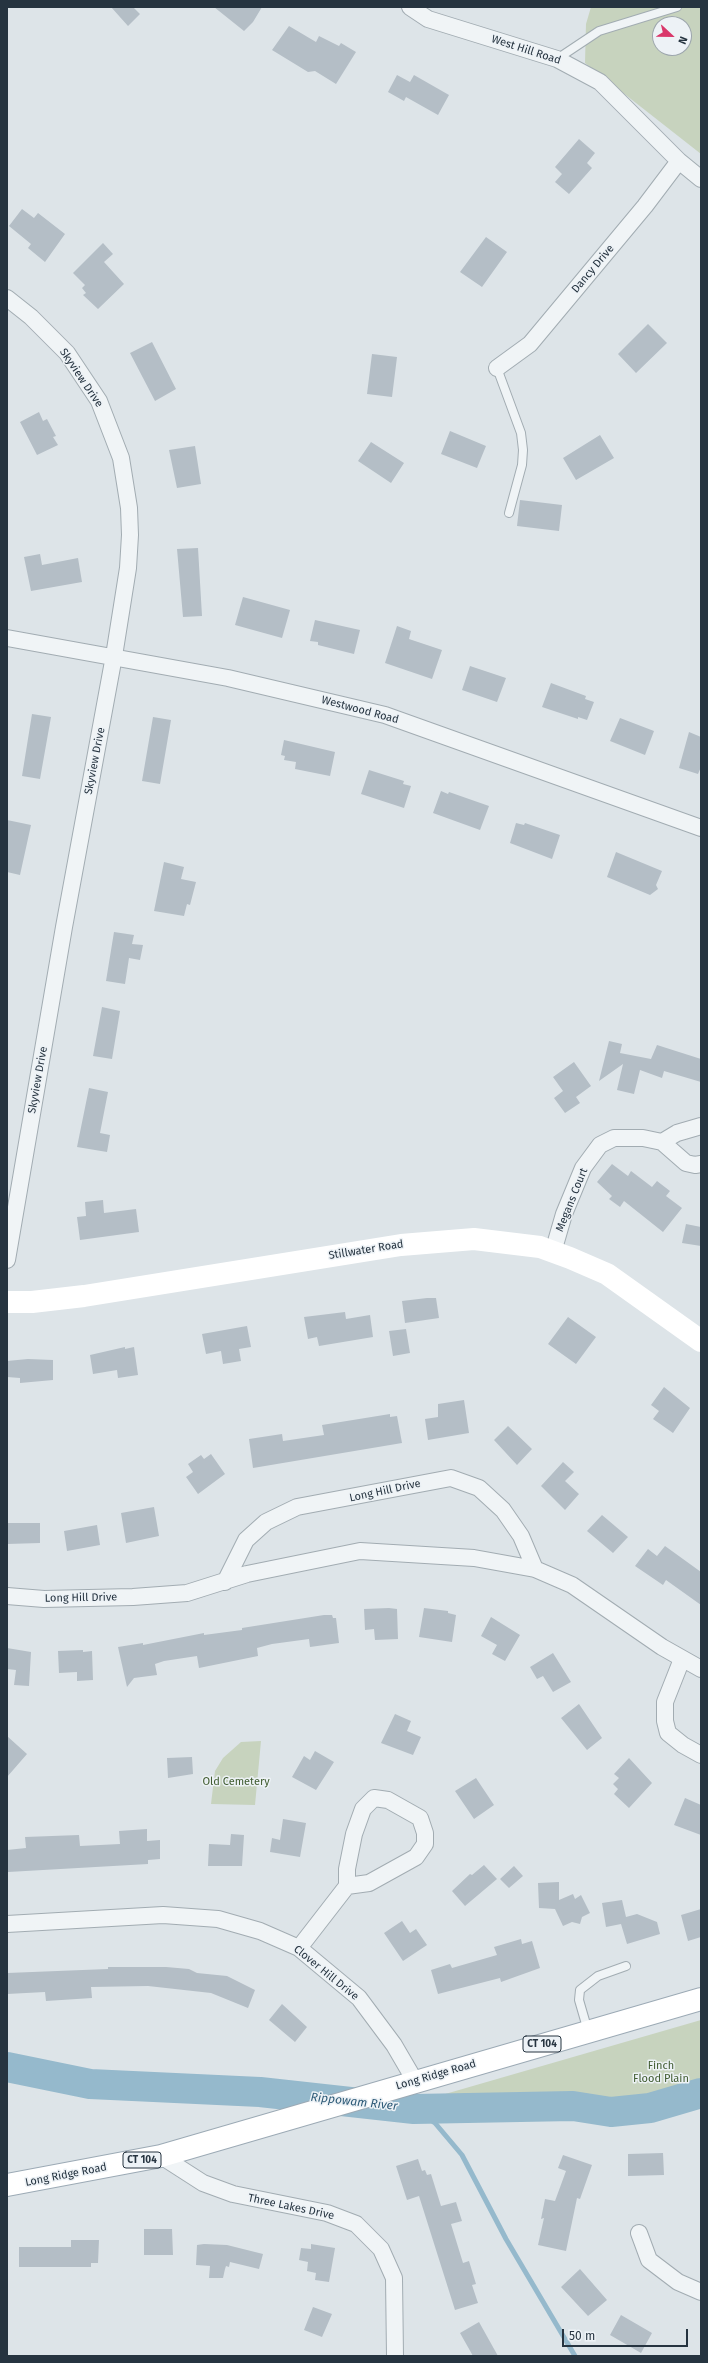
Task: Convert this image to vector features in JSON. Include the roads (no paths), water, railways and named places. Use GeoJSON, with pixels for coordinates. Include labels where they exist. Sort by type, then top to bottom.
{"type":"FeatureCollection","features":[{"type":"Feature","properties":{"kind":"main road","name":"Stillwater Road"},"geometry":{"type":"LineString","coordinates":[[7,1302],[32,1302],[84,1296],[401,1245],[474,1239],[507,1242],[553,1252],[607,1274],[701,1341]]}},
{"type":"Feature","properties":{"kind":"main road","name":"Long Ridge Road"},"geometry":{"type":"LineString","coordinates":[[7,2185],[162,2156],[274,2122],[701,1999]]}},
{"type":"Feature","properties":{"kind":"street","name":"West Hill Road"},"geometry":{"type":"LineString","coordinates":[[410,7],[428,19],[557,58],[600,82],[679,161],[701,179]]}},
{"type":"Feature","properties":{"kind":"street","name":"Dancy Drive"},"geometry":{"type":"LineString","coordinates":[[497,368],[530,344],[645,206],[679,161]]}},
{"type":"Feature","properties":{"kind":"street","name":"Skyview Drive"},"geometry":{"type":"LineString","coordinates":[[7,298],[31,317],[67,353],[99,401],[121,458],[129,508],[130,535],[128,568],[114,656],[64,927],[7,1260]]}},
{"type":"Feature","properties":{"kind":"street","name":"Westwood Road"},"geometry":{"type":"LineString","coordinates":[[7,638],[114,656],[228,678],[385,715],[701,828]]}},
{"type":"Feature","properties":{"kind":"street"},"geometry":{"type":"LineString","coordinates":[[701,1126],[677,1133],[662,1142],[686,1163],[695,1165],[701,1164]]}},
{"type":"Feature","properties":{"kind":"street","name":"Megans Court"},"geometry":{"type":"LineString","coordinates":[[553,1252],[564,1214],[583,1168],[600,1145],[620,1137],[662,1142]]}},
{"type":"Feature","properties":{"kind":"street","name":"Long Hill Drive"},"geometry":{"type":"LineString","coordinates":[[225,1582],[246,1540],[266,1522],[296,1507],[451,1478],[479,1488],[503,1510],[521,1536],[535,1568]]}},
{"type":"Feature","properties":{"kind":"street","name":"Long Hill Drive"},"geometry":{"type":"LineString","coordinates":[[7,1596],[44,1599],[132,1597],[187,1593],[247,1574],[360,1551],[474,1558],[535,1568],[572,1585],[662,1647],[701,1669]]}},
{"type":"Feature","properties":{"kind":"street"},"geometry":{"type":"LineString","coordinates":[[682,1659],[666,1702],[665,1721],[668,1733],[701,1755]]}},
{"type":"Feature","properties":{"kind":"street"},"geometry":{"type":"LineString","coordinates":[[299,1948],[347,1886],[347,1869],[354,1834],[363,1809],[374,1798],[388,1800],[420,1818],[425,1833],[424,1844],[416,1857],[369,1883],[347,1886]]}},
{"type":"Feature","properties":{"kind":"street","name":"Clover Hill Drive"},"geometry":{"type":"LineString","coordinates":[[7,1924],[162,1915],[218,1919],[260,1931],[299,1948],[359,1998],[394,2045],[415,2081]]}},
{"type":"Feature","properties":{"kind":"street","name":"Three Lakes Drive"},"geometry":{"type":"LineString","coordinates":[[162,2156],[203,2183],[233,2194],[327,2213],[356,2224],[381,2249],[394,2278],[395,2356]]}},
{"type":"Feature","properties":{"kind":"street"},"geometry":{"type":"LineString","coordinates":[[639,2233],[649,2260],[678,2282],[701,2292]]}},
{"type":"Feature","properties":{"kind":"lane"},"geometry":{"type":"LineString","coordinates":[[557,58],[599,31],[677,7]]}},
{"type":"Feature","properties":{"kind":"lane"},"geometry":{"type":"LineString","coordinates":[[497,368],[521,433],[523,450],[522,465],[509,513]]}},
{"type":"Feature","properties":{"kind":"lane"},"geometry":{"type":"LineString","coordinates":[[588,2031],[579,2000],[580,1990],[598,1976],[626,1966]]}},
{"type":"Feature","properties":{"kind":"waterway","name":"Rippowam River"},"geometry":{"type":"LineString","coordinates":[[7,2067],[90,2084],[260,2092],[414,2109],[573,2106],[611,2112],[650,2108],[701,2093]]}},
{"type":"Feature","properties":{"kind":"waterway"},"geometry":{"type":"LineString","coordinates":[[414,2109],[435,2123],[462,2155],[506,2239],[575,2356]]}},
{"type":"Feature","properties":{"kind":"park label","name":"Old Cemetery"},"geometry":{"type":"Point","coordinates":[236,1782]}},
{"type":"Feature","properties":{"kind":"park label","name":"Finch Flood Plain"},"geometry":{"type":"Point","coordinates":[661,2072]}}]}
